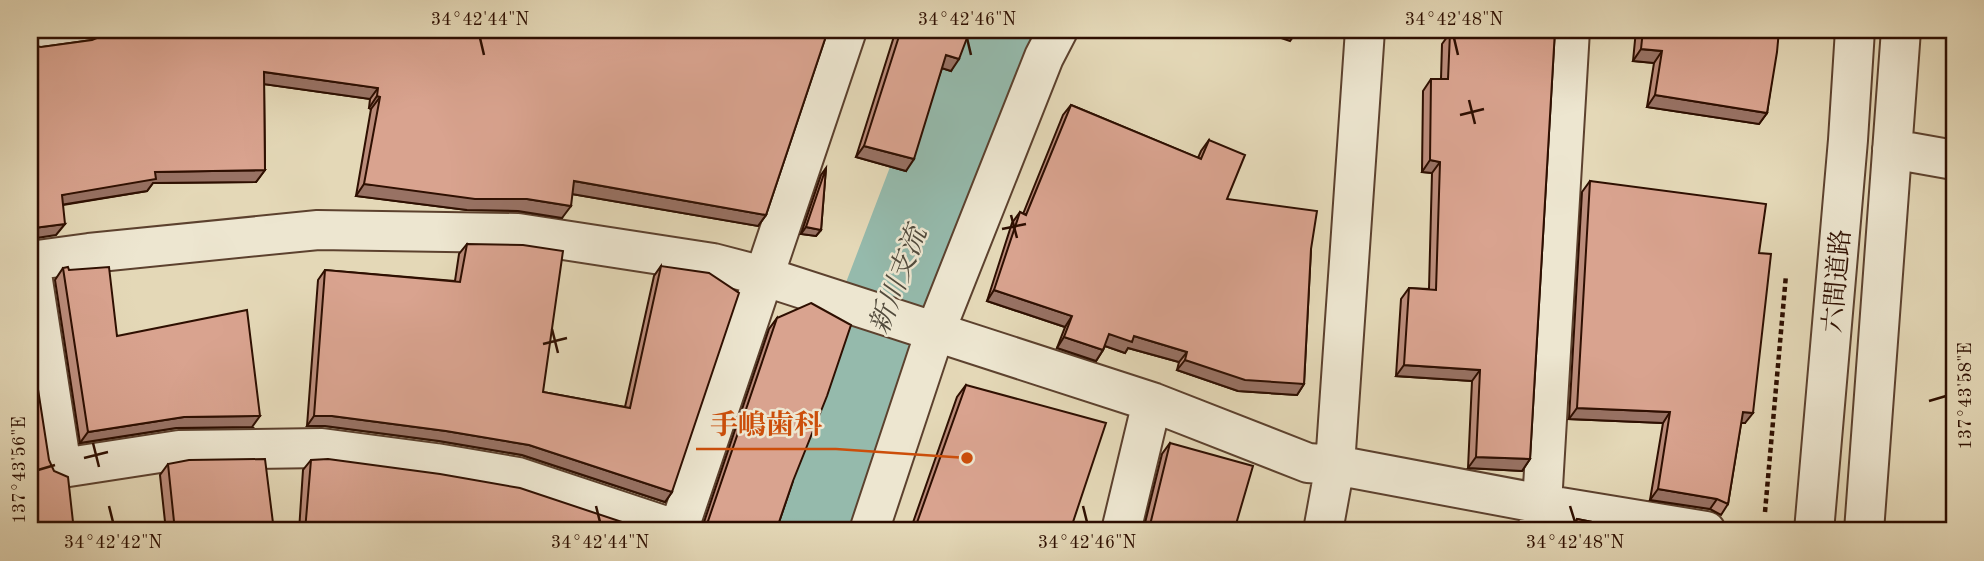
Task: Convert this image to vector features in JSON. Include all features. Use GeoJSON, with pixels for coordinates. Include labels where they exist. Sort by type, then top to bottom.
{"type":"FeatureCollection","features":[{"type":"Feature","properties":{"kind":"street"},"geometry":{"type":"LineString","coordinates":[[30,37],[80,30]]}},
{"type":"Feature","properties":{"kind":"street"},"geometry":{"type":"LineString","coordinates":[[847,30],[763,276],[678,531],[518,477],[322,448],[179,450],[62,468],[30,261],[318,230],[518,233],[713,263],[763,276],[1152,402],[1308,463],[1335,465],[1539,518],[1706,531]]}},
{"type":"Feature","properties":{"kind":"street"},"geometry":{"type":"LineString","coordinates":[[869,531],[935,332],[1044,57],[1058,30]]}},
{"type":"Feature","properties":{"kind":"street"},"geometry":{"type":"LineString","coordinates":[[1323,531],[1335,465],[1365,30]]}},
{"type":"Feature","properties":{"kind":"street"},"geometry":{"type":"LineString","coordinates":[[1539,518],[1570,30]]}},
{"type":"Feature","properties":{"kind":"street","name":"六間道路"},"geometry":{"type":"LineString","coordinates":[[1814,531],[1856,30]]}},
{"type":"Feature","properties":{"kind":"street","name":"六間道路"},"geometry":{"type":"LineString","coordinates":[[1864,531],[1901,30]]}},
{"type":"Feature","properties":{"kind":"street"},"geometry":{"type":"LineString","coordinates":[[1892,149],[1954,160]]}},
{"type":"Feature","properties":{"kind":"street"},"geometry":{"type":"LineString","coordinates":[[1121,531],[1152,402]]}},
{"type":"Feature","properties":{"kind":"building"},"geometry":{"type":"Polygon","coordinates":[[[107,30],[828,30],[766,215],[574,181],[571,206],[527,199],[475,199],[364,184],[380,97],[377,96],[378,88],[264,72],[265,170],[155,172],[156,179],[62,195],[65,224],[30,230],[30,45],[41,47],[92,40],[102,36],[107,30]]]}},
{"type":"Feature","properties":{"kind":"building"},"geometry":{"type":"Polygon","coordinates":[[[901,30],[970,30],[959,59],[946,55],[914,159],[864,146],[901,30]]]}},
{"type":"Feature","properties":{"kind":"building"},"geometry":{"type":"Polygon","coordinates":[[[1511,30],[1555,30],[1530,459],[1476,457],[1480,370],[1404,365],[1409,288],[1436,290],[1440,162],[1430,160],[1431,79],[1448,79],[1450,33],[1511,36],[1511,30]]]}},
{"type":"Feature","properties":{"kind":"building"},"geometry":{"type":"Polygon","coordinates":[[[1643,30],[1779,30],[1767,113],[1655,95],[1662,51],[1641,49],[1643,30]]]}},
{"type":"Feature","properties":{"kind":"building"},"geometry":{"type":"Polygon","coordinates":[[[1071,105],[1201,159],[1209,140],[1245,155],[1227,199],[1317,211],[1311,249],[1304,384],[1245,380],[1185,360],[1187,352],[1134,336],[1132,342],[1109,334],[1103,350],[1064,337],[1072,316],[994,290],[1020,212],[1026,215],[1071,105]]]}},
{"type":"Feature","properties":{"kind":"building"},"geometry":{"type":"Polygon","coordinates":[[[826,168],[821,230],[806,227],[826,168]]]}},
{"type":"Feature","properties":{"kind":"building"},"geometry":{"type":"Polygon","coordinates":[[[1590,181],[1766,204],[1759,253],[1771,254],[1753,413],[1743,412],[1728,504],[1717,499],[1658,489],[1670,412],[1577,408],[1590,181]]]}},
{"type":"Feature","properties":{"kind":"building"},"geometry":{"type":"Polygon","coordinates":[[[467,244],[523,245],[563,251],[543,392],[630,408],[661,266],[709,273],[739,293],[672,492],[529,445],[446,431],[314,416],[325,270],[460,282],[467,244]]]}},
{"type":"Feature","properties":{"kind":"building"},"geometry":{"type":"Polygon","coordinates":[[[68,267],[69,270],[109,267],[117,336],[247,310],[260,416],[184,417],[88,432],[63,268],[68,267]]]}},
{"type":"Feature","properties":{"kind":"building"},"geometry":{"type":"Polygon","coordinates":[[[811,303],[851,325],[776,531],[704,531],[777,318],[811,303]]]}},
{"type":"Feature","properties":{"kind":"building"},"geometry":{"type":"Polygon","coordinates":[[[30,338],[49,460],[54,471],[68,477],[74,531],[30,531],[30,338]]]}},
{"type":"Feature","properties":{"kind":"building"},"geometry":{"type":"Polygon","coordinates":[[[966,385],[1106,423],[1070,531],[914,531],[966,385]]]}},
{"type":"Feature","properties":{"kind":"building"},"geometry":{"type":"Polygon","coordinates":[[[1170,443],[1253,466],[1234,531],[1146,531],[1150,525],[1170,443]]]}},
{"type":"Feature","properties":{"kind":"building"},"geometry":{"type":"Polygon","coordinates":[[[265,459],[274,531],[175,531],[168,464],[189,460],[265,459]]]}},
{"type":"Feature","properties":{"kind":"building"},"geometry":{"type":"Polygon","coordinates":[[[328,459],[520,488],[649,531],[305,531],[311,460],[328,459]]]}},
{"type":"Feature","properties":{"kind":"building"},"geometry":{"type":"Polygon","coordinates":[[[1577,519],[1638,531],[1574,531],[1577,519]]]}},
{"type":"Feature","properties":{"kind":"waterway","name":"新川支流"},"geometry":{"type":"LineString","coordinates":[[801,531],[992,30]]}},
{"type":"Feature","properties":{"kind":"place","name":"手嶋歯科"},"geometry":{"type":"Point","coordinates":[967,458]}}]}
